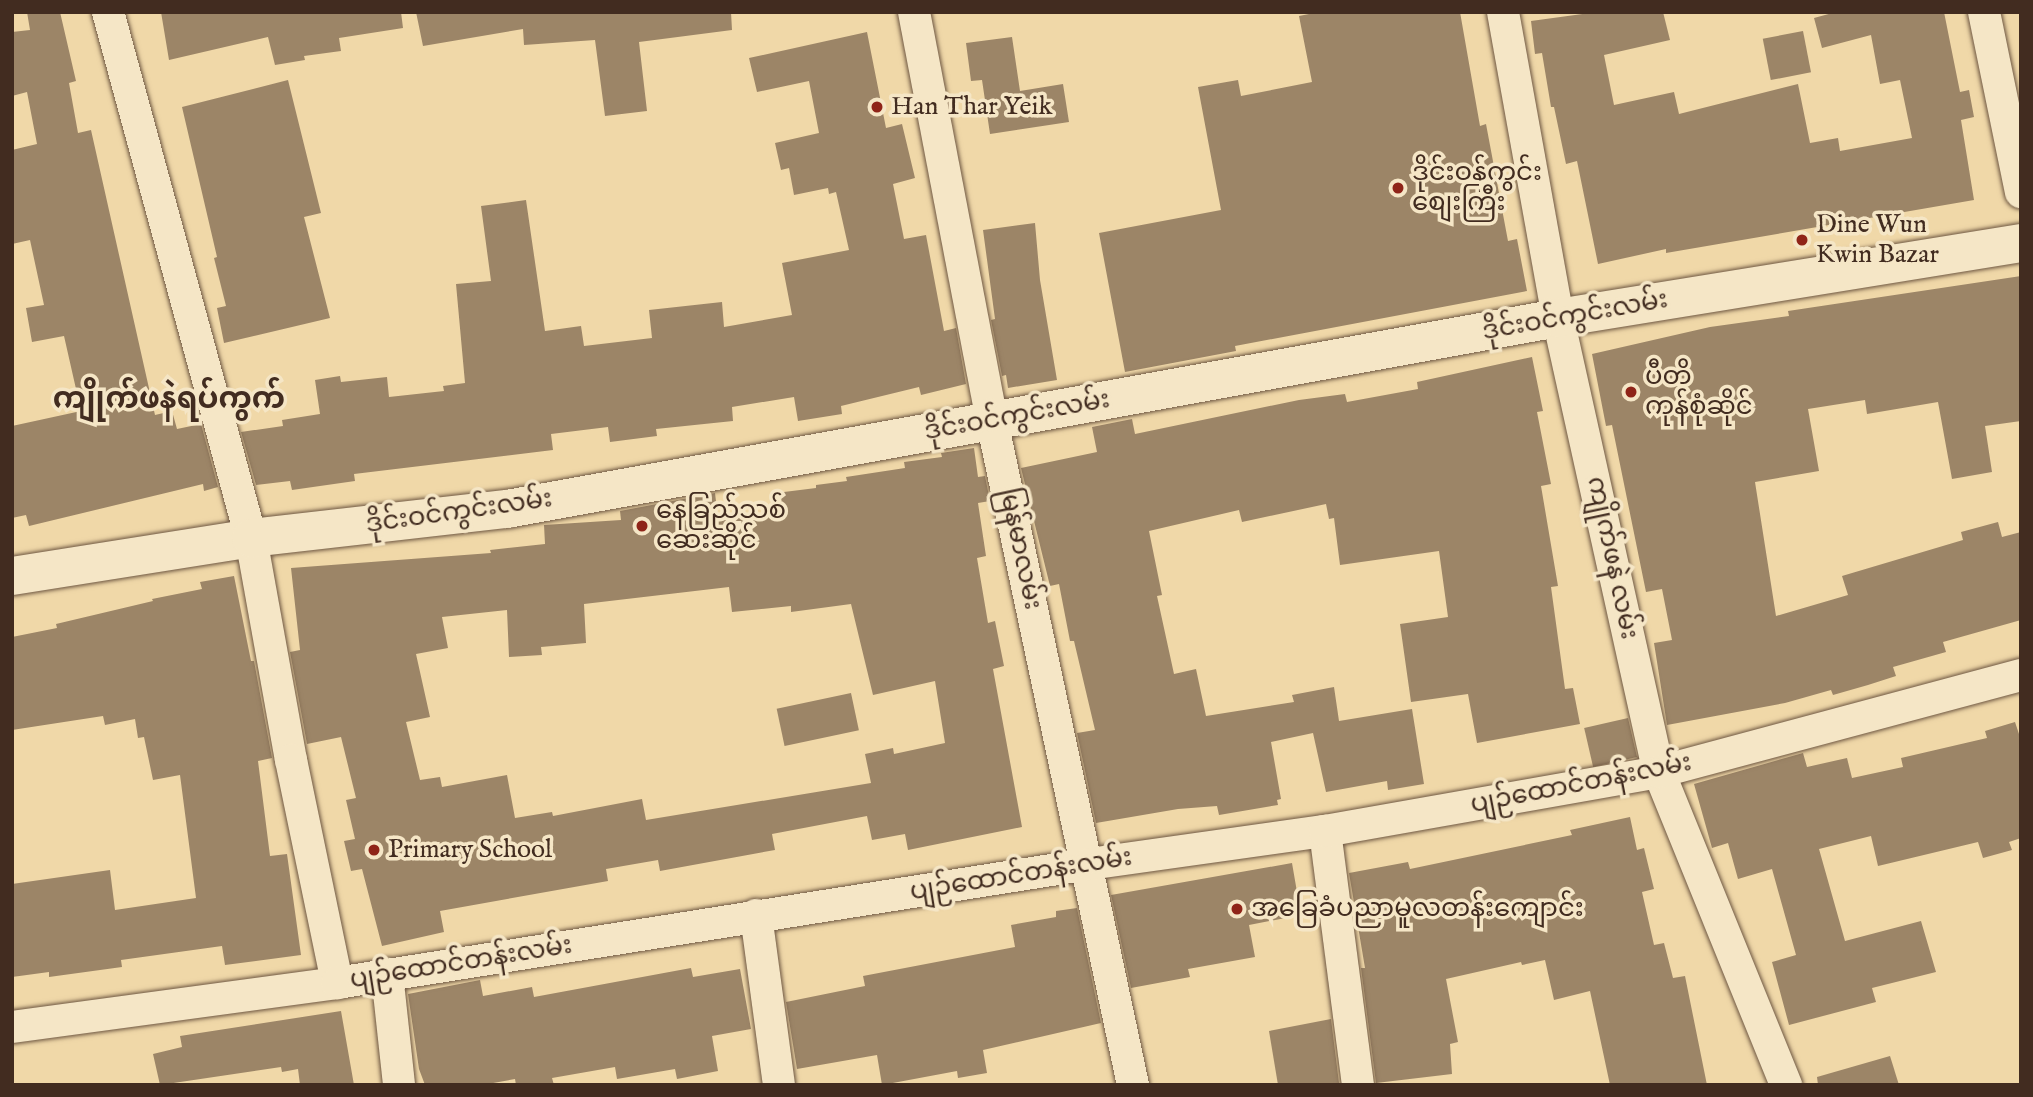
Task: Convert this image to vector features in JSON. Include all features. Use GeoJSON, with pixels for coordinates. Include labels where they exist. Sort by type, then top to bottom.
{"type":"FeatureCollection","features":[{"type":"Feature","properties":{"kind":"street"},"geometry":{"type":"LineString","coordinates":[[108,12],[251,538],[291,760],[337,983]]}},
{"type":"Feature","properties":{"kind":"street","name":"မြန်မာလမ်း"},"geometry":{"type":"LineString","coordinates":[[914,12],[992,421],[1133,1085]]}},
{"type":"Feature","properties":{"kind":"street","name":"ကျိုက်ဖနဲ လမ်း"},"geometry":{"type":"LineString","coordinates":[[1503,12],[1559,318],[1659,772],[1786,1085]]}},
{"type":"Feature","properties":{"kind":"street"},"geometry":{"type":"LineString","coordinates":[[1984,12],[2021,192]]}},
{"type":"Feature","properties":{"kind":"street","name":"ဒိုင်းဝင်ကွင်းလမ်း"},"geometry":{"type":"LineString","coordinates":[[12,576],[251,538],[508,509],[1559,318],[2021,243]]}},
{"type":"Feature","properties":{"kind":"street","name":"ပျဉ်ထောင်တန်းလမ်း"},"geometry":{"type":"LineString","coordinates":[[12,1027],[337,983],[756,915],[1325,831],[1659,772],[2021,675]]}},
{"type":"Feature","properties":{"kind":"street"},"geometry":{"type":"LineString","coordinates":[[1325,831],[1358,1085]]}},
{"type":"Feature","properties":{"kind":"street"},"geometry":{"type":"LineString","coordinates":[[756,915],[779,1085]]}},
{"type":"Feature","properties":{"kind":"street"},"geometry":{"type":"LineString","coordinates":[[387,974],[399,1085]]}},
{"type":"Feature","properties":{"kind":"building"},"geometry":{"type":"Polygon","coordinates":[[[27,12],[60,12],[76,81],[69,83],[78,133],[91,130],[155,415],[172,411],[177,429],[201,424],[218,487],[204,491],[203,484],[29,526],[26,515],[12,518],[12,426],[81,411],[64,336],[32,342],[26,308],[44,305],[30,240],[12,244],[12,150],[37,144],[27,92],[12,96],[12,32],[30,30],[27,12]]]}},
{"type":"Feature","properties":{"kind":"building"},"geometry":{"type":"Polygon","coordinates":[[[161,12],[401,12],[403,28],[339,38],[341,51],[304,56],[305,60],[275,65],[268,37],[169,60],[161,12]]]}},
{"type":"Feature","properties":{"kind":"building"},"geometry":{"type":"Polygon","coordinates":[[[416,12],[731,12],[732,30],[639,42],[647,111],[605,116],[595,40],[524,45],[523,29],[423,46],[416,12]]]}},
{"type":"Feature","properties":{"kind":"building"},"geometry":{"type":"Polygon","coordinates":[[[1319,12],[1460,12],[1480,126],[1486,124],[1508,241],[1517,239],[1527,291],[1235,346],[1236,351],[1125,372],[1099,233],[1221,210],[1198,87],[1238,80],[1241,96],[1312,82],[1299,16],[1319,12]]]}},
{"type":"Feature","properties":{"kind":"building"},"geometry":{"type":"Polygon","coordinates":[[[1597,12],[1663,12],[1670,40],[1604,55],[1614,105],[1674,92],[1679,114],[1798,84],[1810,143],[1838,138],[1840,151],[1912,138],[1900,80],[1880,84],[1871,35],[1822,48],[1814,18],[1836,12],[1944,12],[1960,92],[1969,90],[1974,117],[1961,120],[1974,200],[1666,253],[1666,249],[1598,264],[1577,161],[1566,164],[1554,107],[1551,107],[1542,53],[1535,54],[1531,21],[1597,12]]]}},
{"type":"Feature","properties":{"kind":"building"},"geometry":{"type":"Polygon","coordinates":[[[1803,31],[1811,72],[1771,80],[1763,39],[1803,31]]]}},
{"type":"Feature","properties":{"kind":"building"},"geometry":{"type":"Polygon","coordinates":[[[867,32],[886,128],[902,124],[915,178],[893,184],[904,239],[926,235],[944,331],[956,328],[966,384],[921,395],[919,387],[841,406],[842,414],[798,421],[794,397],[732,407],[733,421],[656,429],[657,436],[610,442],[608,427],[551,434],[553,450],[354,474],[355,481],[292,490],[290,481],[256,485],[241,432],[283,426],[282,420],[320,414],[315,380],[340,376],[341,382],[387,377],[389,397],[444,391],[443,386],[465,383],[456,284],[491,281],[481,206],[526,200],[545,331],[581,326],[584,346],[652,338],[649,310],[722,302],[724,327],[792,315],[782,263],[849,250],[836,192],[829,194],[828,188],[794,195],[789,168],[781,170],[775,143],[819,133],[809,81],[757,92],[749,58],[867,32]]]}},
{"type":"Feature","properties":{"kind":"building"},"geometry":{"type":"Polygon","coordinates":[[[1012,37],[1020,91],[1063,84],[1069,122],[990,134],[982,80],[971,81],[966,43],[1012,37]]]}},
{"type":"Feature","properties":{"kind":"building"},"geometry":{"type":"Polygon","coordinates":[[[288,80],[321,213],[304,217],[330,318],[224,343],[217,308],[226,306],[182,107],[288,80]]]}},
{"type":"Feature","properties":{"kind":"building"},"geometry":{"type":"Polygon","coordinates":[[[1035,223],[1040,280],[1057,380],[1008,388],[1006,375],[1002,376],[991,320],[995,319],[983,230],[1035,223]]]}},
{"type":"Feature","properties":{"kind":"building"},"geometry":{"type":"Polygon","coordinates":[[[2021,276],[2021,421],[1985,426],[1992,472],[1952,479],[1938,402],[1867,414],[1865,400],[1808,409],[1819,471],[1755,482],[1776,616],[1848,595],[1842,576],[1963,540],[1961,532],[1998,522],[2002,537],[2021,532],[2021,620],[1943,642],[1946,652],[1893,667],[1896,676],[1868,685],[1833,695],[1831,690],[1785,703],[1667,725],[1654,643],[1672,640],[1662,589],[1646,592],[1612,425],[1606,426],[1592,354],[1710,327],[1789,316],[1788,311],[2021,276]]]}},
{"type":"Feature","properties":{"kind":"building"},"geometry":{"type":"Polygon","coordinates":[[[1532,357],[1543,411],[1537,412],[1551,484],[1541,486],[1558,586],[1551,587],[1565,689],[1573,688],[1580,724],[1477,743],[1468,694],[1411,702],[1400,624],[1448,617],[1439,551],[1340,565],[1334,518],[1329,519],[1326,504],[1242,522],[1239,510],[1149,531],[1162,595],[1157,596],[1174,674],[1196,669],[1206,716],[1294,702],[1292,695],[1334,687],[1339,721],[1412,709],[1424,784],[1388,790],[1387,781],[1326,792],[1313,733],[1271,742],[1281,799],[1277,800],[1278,805],[1219,815],[1217,806],[1178,809],[1096,823],[1077,733],[1095,730],[1074,641],[1070,641],[1059,584],[1050,586],[1021,468],[1097,452],[1092,427],[1132,419],[1135,434],[1299,400],[1345,394],[1347,402],[1418,389],[1417,382],[1532,357]]]}},
{"type":"Feature","properties":{"kind":"building"},"geometry":{"type":"Polygon","coordinates":[[[974,448],[978,477],[985,476],[990,501],[978,503],[986,556],[977,558],[988,623],[995,621],[1004,666],[993,669],[1022,827],[908,850],[905,834],[872,840],[867,816],[772,834],[775,850],[660,871],[658,860],[606,869],[608,881],[440,911],[444,932],[382,946],[362,869],[351,871],[344,841],[355,839],[346,800],[356,798],[341,737],[307,744],[290,652],[300,650],[291,568],[491,553],[490,550],[545,544],[544,525],[621,520],[620,511],[715,493],[718,518],[779,512],[776,493],[816,488],[816,485],[847,481],[846,477],[905,468],[904,462],[942,457],[941,453],[974,448]],[[729,587],[584,604],[586,643],[541,647],[542,655],[509,657],[507,610],[442,617],[448,648],[416,654],[430,717],[406,722],[420,780],[440,777],[442,787],[507,775],[515,818],[552,812],[553,816],[642,799],[646,820],[871,783],[865,754],[893,748],[894,754],[945,743],[935,681],[873,695],[851,604],[791,612],[791,606],[732,612],[729,587]]]}},
{"type":"Feature","properties":{"kind":"building"},"geometry":{"type":"Polygon","coordinates":[[[234,576],[251,661],[254,661],[272,758],[258,761],[270,856],[287,854],[301,955],[225,965],[222,946],[121,960],[122,967],[49,977],[49,972],[12,977],[12,884],[110,870],[115,910],[196,898],[180,775],[153,780],[144,737],[138,738],[135,719],[105,725],[103,716],[12,730],[12,637],[57,628],[56,624],[153,601],[152,599],[202,589],[200,582],[234,576]]]}},
{"type":"Feature","properties":{"kind":"building"},"geometry":{"type":"Polygon","coordinates":[[[851,693],[859,730],[785,746],[777,709],[851,693]]]}},
{"type":"Feature","properties":{"kind":"building"},"geometry":{"type":"Polygon","coordinates":[[[1628,718],[1637,757],[1593,767],[1584,728],[1628,718]]]}},
{"type":"Feature","properties":{"kind":"building"},"geometry":{"type":"Polygon","coordinates":[[[2015,722],[2021,740],[2021,838],[2009,842],[2012,850],[1983,858],[1978,842],[1878,866],[1871,836],[1819,849],[1845,941],[1921,921],[1936,972],[1872,988],[1876,1002],[1789,1025],[1772,962],[1796,955],[1772,869],[1738,879],[1728,843],[1712,848],[1694,784],[1803,753],[1807,767],[1847,758],[1852,778],[1903,767],[1901,758],[1987,738],[1985,731],[2015,722]]]}},
{"type":"Feature","properties":{"kind":"building"},"geometry":{"type":"Polygon","coordinates":[[[1630,817],[1637,850],[1644,848],[1654,889],[1642,892],[1654,945],[1664,943],[1673,978],[1685,976],[1707,1085],[1610,1085],[1590,991],[1554,1000],[1545,960],[1522,965],[1521,962],[1446,979],[1458,1042],[1450,1044],[1452,1074],[1376,1083],[1361,968],[1365,968],[1349,873],[1408,862],[1410,869],[1572,835],[1570,830],[1630,817]]]}},
{"type":"Feature","properties":{"kind":"building"},"geometry":{"type":"Polygon","coordinates":[[[1292,863],[1301,915],[1249,925],[1255,957],[1188,969],[1190,977],[1131,988],[1111,895],[1292,863]]]}},
{"type":"Feature","properties":{"kind":"building"},"geometry":{"type":"Polygon","coordinates":[[[1077,908],[1101,1023],[983,1050],[987,1073],[958,1078],[957,1071],[882,1085],[877,1055],[797,1069],[786,1002],[865,986],[863,976],[1015,947],[1011,925],[1056,917],[1056,911],[1077,908]]]}},
{"type":"Feature","properties":{"kind":"building"},"geometry":{"type":"Polygon","coordinates":[[[691,968],[693,977],[740,969],[751,1029],[712,1036],[718,1071],[677,1079],[675,1069],[617,1079],[615,1067],[552,1078],[554,1085],[516,1085],[515,1079],[482,1085],[425,1085],[419,1069],[408,994],[480,980],[483,996],[532,987],[534,997],[691,968]]]}},
{"type":"Feature","properties":{"kind":"building"},"geometry":{"type":"Polygon","coordinates":[[[341,1011],[354,1085],[300,1085],[298,1069],[282,1072],[281,1067],[160,1085],[153,1054],[182,1047],[180,1036],[341,1011]]]}},
{"type":"Feature","properties":{"kind":"building"},"geometry":{"type":"Polygon","coordinates":[[[1331,1019],[1339,1083],[1278,1085],[1269,1031],[1331,1019]]]}},
{"type":"Feature","properties":{"kind":"building"},"geometry":{"type":"Polygon","coordinates":[[[1890,1056],[1899,1085],[1818,1085],[1817,1077],[1890,1056]]]}},
{"type":"Feature","properties":{"kind":"place","name":"Han Thar Yeik"},"geometry":{"type":"Point","coordinates":[877,107]}},
{"type":"Feature","properties":{"kind":"place","name":"ဒိုင်းဝန်ကွင်း စျေးကြီး"},"geometry":{"type":"Point","coordinates":[1398,188]}},
{"type":"Feature","properties":{"kind":"place","name":"Dine Wun Kwin Bazar"},"geometry":{"type":"Point","coordinates":[1802,240]}},
{"type":"Feature","properties":{"kind":"place","name":"ပီတိ ကုန်စုံဆိုင်"},"geometry":{"type":"Point","coordinates":[1631,392]}},
{"type":"Feature","properties":{"kind":"place","name":"နေခြည်သစ် ဆေးဆိုင်"},"geometry":{"type":"Point","coordinates":[642,526]}},
{"type":"Feature","properties":{"kind":"place","name":"Primary School"},"geometry":{"type":"Point","coordinates":[374,850]}},
{"type":"Feature","properties":{"kind":"place","name":"အခြေခံပညာမူလတန်းကျောင်း"},"geometry":{"type":"Point","coordinates":[1237,909]}},
{"type":"Feature","properties":{"kind":"district","name":"ကျိုက်ဖနဲရပ်ကွက်"},"geometry":{"type":"Point","coordinates":[169,400]}}]}
